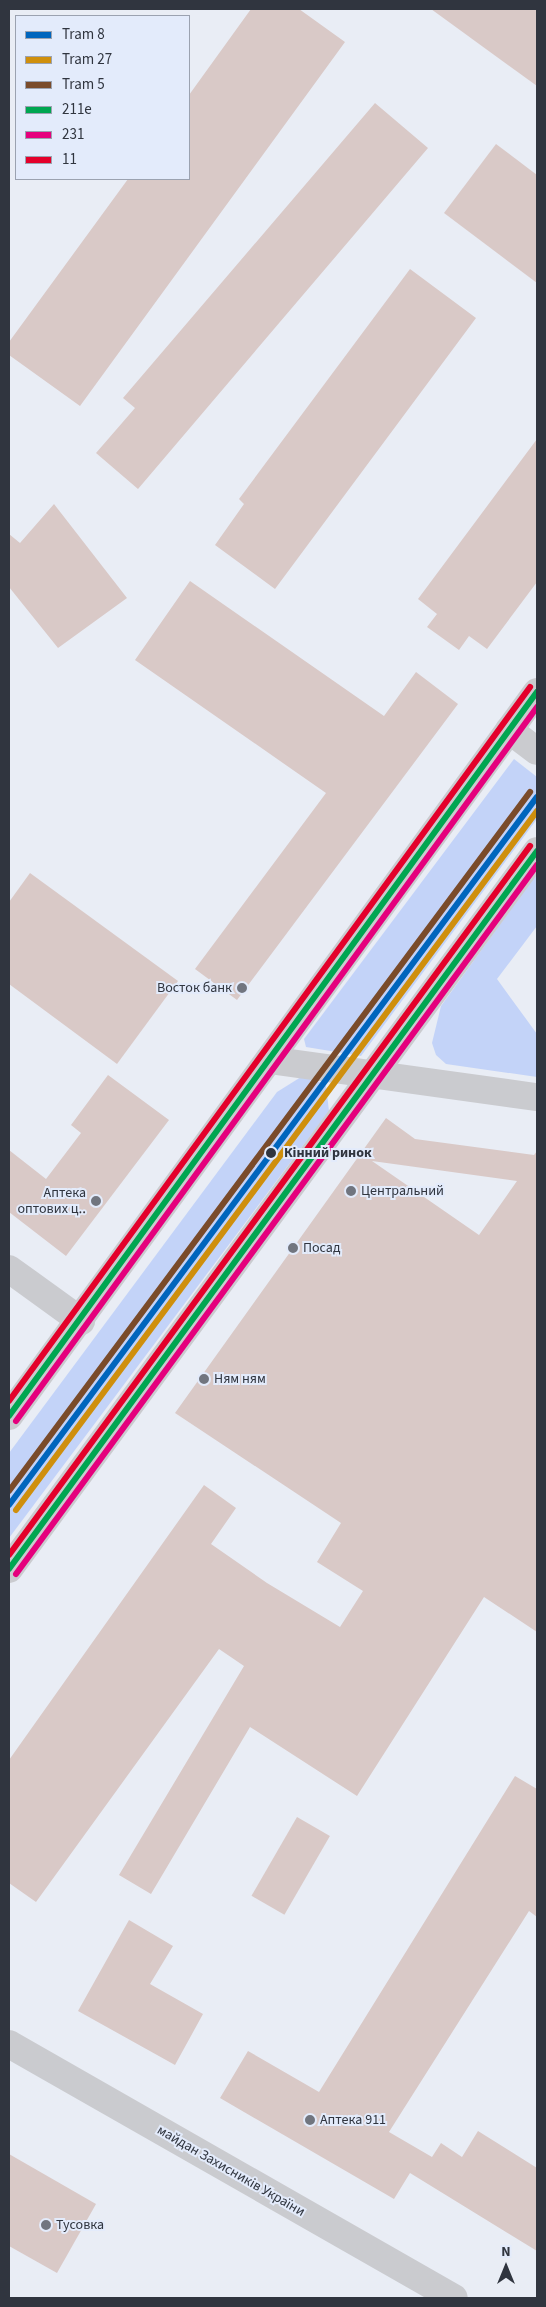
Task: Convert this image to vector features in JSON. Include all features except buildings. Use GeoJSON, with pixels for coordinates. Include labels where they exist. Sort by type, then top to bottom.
{"type":"FeatureCollection","features":[{"type":"Feature","properties":{"kind":"main road"},"geometry":{"type":"LineString","coordinates":[[9,1416],[81,1321],[537,692]]}},
{"type":"Feature","properties":{"kind":"main road"},"geometry":{"type":"LineString","coordinates":[[509,730],[537,751]]}},
{"type":"Feature","properties":{"kind":"main road"},"geometry":{"type":"LineString","coordinates":[[9,1569],[537,851]]}},
{"type":"Feature","properties":{"kind":"main road"},"geometry":{"type":"LineString","coordinates":[[269,1060],[375,1073],[537,1097]]}},
{"type":"Feature","properties":{"kind":"main road"},"geometry":{"type":"LineString","coordinates":[[9,1269],[81,1321]]}},
{"type":"Feature","properties":{"kind":"main road","name":"майдан Захисників України"},"geometry":{"type":"LineString","coordinates":[[9,2044],[454,2298]]}},
{"type":"Feature","properties":{"kind":"shaded area"},"geometry":{"type":"Polygon","coordinates":[[[514,759],[537,777],[537,819],[361,1056],[306,1047],[304,1039],[514,759]]]}},
{"type":"Feature","properties":{"kind":"shaded area"},"geometry":{"type":"Polygon","coordinates":[[[537,873],[537,926],[497,979],[537,1034],[537,1077],[446,1064],[436,1055],[432,1043],[441,1006],[537,873]]]}},
{"type":"Feature","properties":{"kind":"shaded area"},"geometry":{"type":"Polygon","coordinates":[[[301,1077],[313,1078],[326,1086],[329,1111],[9,1538],[9,1453],[277,1092],[301,1077]]]}},
{"type":"Feature","properties":{"kind":"tram line","name":"5"},"geometry":{"type":"LineString","coordinates":[[9,1491],[530,792]]}},
{"type":"Feature","properties":{"kind":"tram line","name":"8"},"geometry":{"type":"LineString","coordinates":[[9,1505],[537,797]]}},
{"type":"Feature","properties":{"kind":"tram line","name":"27"},"geometry":{"type":"LineString","coordinates":[[16,1510],[537,811]]}},
{"type":"Feature","properties":{"kind":"transit line","name":"11"},"geometry":{"type":"LineString","coordinates":[[9,1401],[530,687]]}},
{"type":"Feature","properties":{"kind":"transit line","name":"211е"},"geometry":{"type":"LineString","coordinates":[[9,1416],[537,692]]}},
{"type":"Feature","properties":{"kind":"transit line","name":"231"},"geometry":{"type":"LineString","coordinates":[[16,1421],[537,707]]}},
{"type":"Feature","properties":{"kind":"transit line","name":"11"},"geometry":{"type":"LineString","coordinates":[[9,1555],[530,846]]}},
{"type":"Feature","properties":{"kind":"transit line","name":"211е"},"geometry":{"type":"LineString","coordinates":[[9,1569],[537,851]]}},
{"type":"Feature","properties":{"kind":"transit line","name":"231"},"geometry":{"type":"LineString","coordinates":[[16,1574],[537,865]]}},
{"type":"Feature","properties":{"kind":"place","name":"Восток банк"},"geometry":{"type":"Point","coordinates":[242,988]}},
{"type":"Feature","properties":{"kind":"place","name":"Кінний ринок"},"geometry":{"type":"Point","coordinates":[271,1153]}},
{"type":"Feature","properties":{"kind":"place","name":"Центральний"},"geometry":{"type":"Point","coordinates":[351,1191]}},
{"type":"Feature","properties":{"kind":"place","name":"Аптека оптових ц‥"},"geometry":{"type":"Point","coordinates":[96,1201]}},
{"type":"Feature","properties":{"kind":"place","name":"Посад"},"geometry":{"type":"Point","coordinates":[293,1248]}},
{"type":"Feature","properties":{"kind":"place","name":"Ням ням"},"geometry":{"type":"Point","coordinates":[204,1379]}},
{"type":"Feature","properties":{"kind":"place","name":"Аптека 911"},"geometry":{"type":"Point","coordinates":[310,2120]}},
{"type":"Feature","properties":{"kind":"place","name":"Тусовка"},"geometry":{"type":"Point","coordinates":[46,2225]}}]}
